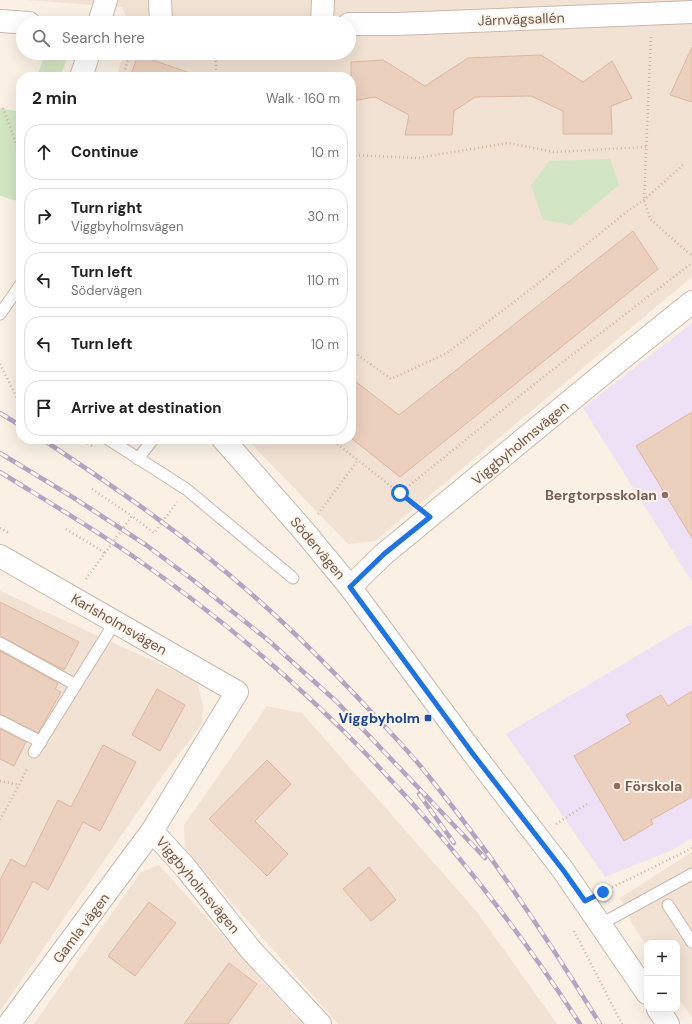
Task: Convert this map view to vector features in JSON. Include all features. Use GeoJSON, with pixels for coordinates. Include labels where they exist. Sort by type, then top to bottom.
{"type":"FeatureCollection","features":[{"type":"Feature","properties":{"kind":"street"},"geometry":{"type":"LineString","coordinates":[[101,16],[106,0]]}},
{"type":"Feature","properties":{"kind":"street"},"geometry":{"type":"LineString","coordinates":[[160,0],[161,16]]}},
{"type":"Feature","properties":{"kind":"street"},"geometry":{"type":"LineString","coordinates":[[322,16],[323,0]]}},
{"type":"Feature","properties":{"kind":"street","name":"Järnvägsallén"},"geometry":{"type":"LineString","coordinates":[[356,24],[651,15],[692,12]]}},
{"type":"Feature","properties":{"kind":"street"},"geometry":{"type":"LineString","coordinates":[[0,21],[16,22]]}},
{"type":"Feature","properties":{"kind":"street"},"geometry":{"type":"LineString","coordinates":[[83,72],[87,60]]}},
{"type":"Feature","properties":{"kind":"street","name":"Viggbyholmsvägen"},"geometry":{"type":"LineString","coordinates":[[350,587],[384,554],[692,302]]}},
{"type":"Feature","properties":{"kind":"street","name":"Södervägen"},"geometry":{"type":"LineString","coordinates":[[227,444],[304,530],[350,587],[468,747],[563,870],[644,988]]}},
{"type":"Feature","properties":{"kind":"street","name":"Karlsholmsvägen"},"geometry":{"type":"LineString","coordinates":[[0,556],[237,692]]}},
{"type":"Feature","properties":{"kind":"street","name":"Viggbyholmsvägen"},"geometry":{"type":"LineString","coordinates":[[237,692],[152,831],[185,867],[250,949],[320,1024]]}},
{"type":"Feature","properties":{"kind":"street","name":"Gamla vägen"},"geometry":{"type":"LineString","coordinates":[[9,1024],[152,831]]}},
{"type":"Feature","properties":{"kind":"street"},"geometry":{"type":"LineString","coordinates":[[660,1012],[668,1024]]}},
{"type":"Feature","properties":{"kind":"lane"},"geometry":{"type":"LineString","coordinates":[[0,314],[16,291]]}},
{"type":"Feature","properties":{"kind":"lane"},"geometry":{"type":"LineString","coordinates":[[116,444],[186,489],[293,578]]}},
{"type":"Feature","properties":{"kind":"lane"},"geometry":{"type":"LineString","coordinates":[[138,459],[149,444]]}},
{"type":"Feature","properties":{"kind":"lane"},"geometry":{"type":"LineString","coordinates":[[34,752],[115,622]]}},
{"type":"Feature","properties":{"kind":"lane"},"geometry":{"type":"LineString","coordinates":[[0,644],[76,685]]}},
{"type":"Feature","properties":{"kind":"lane"},"geometry":{"type":"LineString","coordinates":[[0,721],[41,742]]}},
{"type":"Feature","properties":{"kind":"lane"},"geometry":{"type":"LineString","coordinates":[[601,924],[692,874]]}},
{"type":"Feature","properties":{"kind":"lane"},"geometry":{"type":"LineString","coordinates":[[668,905],[692,942]]}},
{"type":"Feature","properties":{"kind":"path"},"geometry":{"type":"LineString","coordinates":[[651,15],[644,200],[650,219],[692,256]]}},
{"type":"Feature","properties":{"kind":"path"},"geometry":{"type":"LineString","coordinates":[[124,72],[128,60]]}},
{"type":"Feature","properties":{"kind":"path"},"geometry":{"type":"LineString","coordinates":[[216,60],[217,72]]}},
{"type":"Feature","properties":{"kind":"path"},"geometry":{"type":"LineString","coordinates":[[3,108],[16,143]]}},
{"type":"Feature","properties":{"kind":"path"},"geometry":{"type":"LineString","coordinates":[[356,155],[417,158],[508,143],[554,152],[646,147]]}},
{"type":"Feature","properties":{"kind":"path"},"geometry":{"type":"LineString","coordinates":[[356,354],[391,379],[447,353],[629,210],[644,200],[684,164]]}},
{"type":"Feature","properties":{"kind":"path"},"geometry":{"type":"LineString","coordinates":[[400,493],[542,378],[692,263]]}},
{"type":"Feature","properties":{"kind":"path"},"geometry":{"type":"LineString","coordinates":[[0,364],[16,396]]}},
{"type":"Feature","properties":{"kind":"path"},"geometry":{"type":"LineString","coordinates":[[337,444],[430,517]]}},
{"type":"Feature","properties":{"kind":"path"},"geometry":{"type":"LineString","coordinates":[[92,490],[132,516],[154,533],[186,489]]}},
{"type":"Feature","properties":{"kind":"path"},"geometry":{"type":"LineString","coordinates":[[86,580],[132,516]]}},
{"type":"Feature","properties":{"kind":"path"},"geometry":{"type":"LineString","coordinates":[[66,529],[105,553]]}},
{"type":"Feature","properties":{"kind":"path"},"geometry":{"type":"LineString","coordinates":[[0,820],[19,785],[34,752]]}},
{"type":"Feature","properties":{"kind":"path"},"geometry":{"type":"LineString","coordinates":[[0,781],[19,785]]}},
{"type":"Feature","properties":{"kind":"path"},"geometry":{"type":"LineString","coordinates":[[554,825],[587,804]]}},
{"type":"Feature","properties":{"kind":"path"},"geometry":{"type":"LineString","coordinates":[[585,901],[692,848]]}},
{"type":"Feature","properties":{"kind":"path"},"geometry":{"type":"LineString","coordinates":[[572,926],[622,1024]]}},
{"type":"Feature","properties":{"kind":"shaded area"},"geometry":{"type":"Polygon","coordinates":[[[25,0],[692,0],[692,277],[375,541],[348,544],[252,444],[356,444],[356,72],[118,72],[121,60],[356,60],[356,16],[126,16],[122,7],[25,0]]]}},
{"type":"Feature","properties":{"kind":"shaded area","name":"Bergtorpsskolan"},"geometry":{"type":"Polygon","coordinates":[[[692,323],[692,582],[583,408],[692,323]]]}},
{"type":"Feature","properties":{"kind":"shaded area"},"geometry":{"type":"Polygon","coordinates":[[[0,591],[197,681],[203,706],[202,724],[163,775],[0,1011],[0,591]]]}},
{"type":"Feature","properties":{"kind":"shaded area","name":"Förskola"},"geometry":{"type":"Polygon","coordinates":[[[692,623],[692,838],[670,851],[605,877],[506,734],[692,623]]]}},
{"type":"Feature","properties":{"kind":"shaded area"},"geometry":{"type":"Polygon","coordinates":[[[267,706],[302,713],[477,912],[557,1024],[338,1024],[185,849],[184,825],[267,706]]]}},
{"type":"Feature","properties":{"kind":"shaded area"},"geometry":{"type":"Polygon","coordinates":[[[692,852],[692,1018],[680,1000],[680,940],[644,940],[644,942],[633,925],[620,898],[692,852]]]}},
{"type":"Feature","properties":{"kind":"shaded area"},"geometry":{"type":"Polygon","coordinates":[[[159,865],[302,1024],[34,1024],[141,872],[159,865]]]}},
{"type":"Feature","properties":{"kind":"green space"},"geometry":{"type":"Polygon","coordinates":[[[43,60],[66,60],[62,72],[39,72],[43,60]]]}},
{"type":"Feature","properties":{"kind":"green space"},"geometry":{"type":"Polygon","coordinates":[[[0,108],[16,111],[16,201],[0,196],[0,108]]]}},
{"type":"Feature","properties":{"kind":"green space"},"geometry":{"type":"Polygon","coordinates":[[[610,159],[619,185],[571,225],[543,220],[531,185],[549,161],[610,159]]]}},
{"type":"Feature","properties":{"kind":"building"},"geometry":{"type":"Polygon","coordinates":[[[692,47],[692,102],[670,95],[692,47]]]}},
{"type":"Feature","properties":{"kind":"building"},"geometry":{"type":"Polygon","coordinates":[[[541,55],[583,82],[612,61],[632,98],[611,106],[612,134],[563,134],[563,111],[531,96],[475,97],[454,111],[452,135],[405,135],[409,115],[375,97],[356,100],[356,72],[351,72],[351,62],[383,60],[425,86],[468,58],[541,55]]]}},
{"type":"Feature","properties":{"kind":"building"},"geometry":{"type":"Polygon","coordinates":[[[136,60],[152,60],[187,72],[132,72],[136,60]]]}},
{"type":"Feature","properties":{"kind":"building"},"geometry":{"type":"Polygon","coordinates":[[[633,231],[658,269],[400,477],[356,442],[356,382],[399,415],[633,231]]]}},
{"type":"Feature","properties":{"kind":"building"},"geometry":{"type":"Polygon","coordinates":[[[692,412],[692,538],[636,446],[692,412]]]}},
{"type":"Feature","properties":{"kind":"building"},"geometry":{"type":"Polygon","coordinates":[[[0,602],[79,642],[64,670],[0,636],[0,602]]]}},
{"type":"Feature","properties":{"kind":"building"},"geometry":{"type":"Polygon","coordinates":[[[0,651],[58,683],[55,689],[61,692],[38,733],[0,714],[0,651]]]}},
{"type":"Feature","properties":{"kind":"building"},"geometry":{"type":"Polygon","coordinates":[[[157,689],[185,705],[160,751],[132,735],[157,689]]]}},
{"type":"Feature","properties":{"kind":"building"},"geometry":{"type":"Polygon","coordinates":[[[692,691],[692,797],[651,820],[653,824],[624,841],[574,756],[631,723],[626,715],[661,695],[668,706],[692,691]]]}},
{"type":"Feature","properties":{"kind":"building"},"geometry":{"type":"Polygon","coordinates":[[[0,729],[26,742],[14,766],[0,759],[0,729]]]}},
{"type":"Feature","properties":{"kind":"building"},"geometry":{"type":"Polygon","coordinates":[[[103,745],[136,762],[100,831],[83,822],[48,890],[33,881],[0,944],[0,880],[11,859],[25,867],[58,800],[71,807],[103,745]]]}},
{"type":"Feature","properties":{"kind":"building"},"geometry":{"type":"Polygon","coordinates":[[[267,760],[291,784],[255,821],[288,854],[267,876],[209,819],[267,760]]]}},
{"type":"Feature","properties":{"kind":"building"},"geometry":{"type":"Polygon","coordinates":[[[369,867],[396,900],[371,921],[343,889],[369,867]]]}},
{"type":"Feature","properties":{"kind":"building"},"geometry":{"type":"Polygon","coordinates":[[[149,902],[176,923],[135,976],[108,956],[149,902]]]}},
{"type":"Feature","properties":{"kind":"building"},"geometry":{"type":"Polygon","coordinates":[[[229,963],[257,984],[228,1024],[184,1024],[229,963]]]}},
{"type":"Feature","properties":{"kind":"railway"},"geometry":{"type":"LineString","coordinates":[[0,413],[16,423]]}},
{"type":"Feature","properties":{"kind":"railway"},"geometry":{"type":"LineString","coordinates":[[49,444],[152,514],[231,576],[272,612],[346,685],[417,762],[476,837],[540,929],[600,1024]]}},
{"type":"Feature","properties":{"kind":"railway"},"geometry":{"type":"LineString","coordinates":[[0,453],[74,498],[146,545],[193,580],[268,640],[337,702],[485,858]]}},
{"type":"Feature","properties":{"kind":"railway"},"geometry":{"type":"LineString","coordinates":[[0,472],[118,546],[200,605],[263,657],[323,711],[380,768],[434,828],[486,891],[534,956],[580,1024]]}},
{"type":"Feature","properties":{"kind":"railway"},"geometry":{"type":"LineString","coordinates":[[419,794],[454,843]]}},
{"type":"Feature","properties":{"kind":"place","name":"Bergtorpsskolan"},"geometry":{"type":"Point","coordinates":[665,495]}},
{"type":"Feature","properties":{"kind":"place","name":"Viggbyholm"},"geometry":{"type":"Point","coordinates":[428,718]}},
{"type":"Feature","properties":{"kind":"place","name":"Förskola"},"geometry":{"type":"Point","coordinates":[617,786]}},
{"type":"Feature","properties":{"kind":"route"},"geometry":{"type":"LineString","coordinates":[[400,493],[430,517],[384,554],[350,587],[473,754],[563,870],[585,901],[603,892]]}}]}
